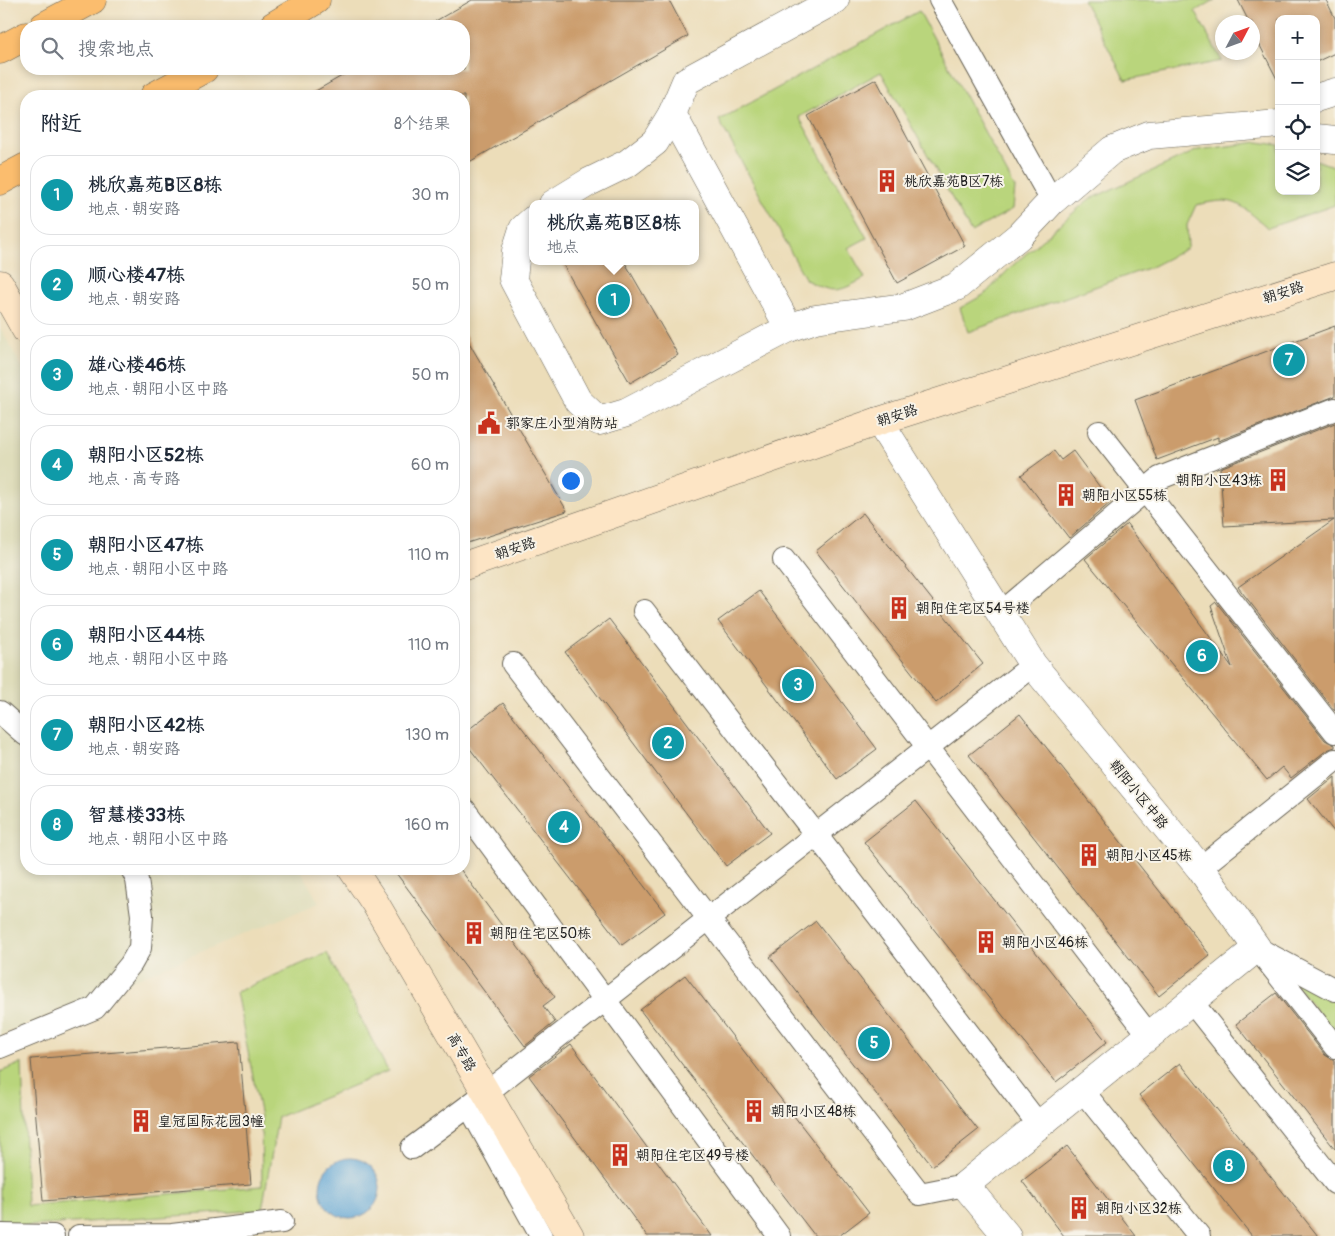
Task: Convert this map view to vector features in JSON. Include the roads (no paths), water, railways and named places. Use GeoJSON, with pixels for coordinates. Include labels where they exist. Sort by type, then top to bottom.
{"type":"FeatureCollection","features":[{"type":"Feature","properties":{"kind":"highway"},"geometry":{"type":"LineString","coordinates":[[55,20],[92,0]]}},
{"type":"Feature","properties":{"kind":"highway"},"geometry":{"type":"LineString","coordinates":[[283,20],[316,0]]}},
{"type":"Feature","properties":{"kind":"highway"},"geometry":{"type":"LineString","coordinates":[[0,50],[20,39]]}},
{"type":"Feature","properties":{"kind":"highway"},"geometry":{"type":"LineString","coordinates":[[165,90],[193,75]]}},
{"type":"Feature","properties":{"kind":"highway"},"geometry":{"type":"LineString","coordinates":[[0,181],[20,169]]}},
{"type":"Feature","properties":{"kind":"street"},"geometry":{"type":"LineString","coordinates":[[560,200],[589,182],[628,163],[655,142],[672,114],[686,80],[835,0]]}},
{"type":"Feature","properties":{"kind":"street"},"geometry":{"type":"LineString","coordinates":[[1320,97],[1335,92]]}},
{"type":"Feature","properties":{"kind":"street"},"geometry":{"type":"LineString","coordinates":[[1212,129],[1275,110]]}},
{"type":"Feature","properties":{"kind":"street"},"geometry":{"type":"LineString","coordinates":[[672,114],[789,328]]}},
{"type":"Feature","properties":{"kind":"street"},"geometry":{"type":"LineString","coordinates":[[529,224],[523,229],[516,251],[513,279],[578,401],[599,421],[626,414],[789,328],[815,319],[904,307],[956,287],[1019,236],[1052,200],[1112,150],[1149,135],[1275,124]]}},
{"type":"Feature","properties":{"kind":"street"},"geometry":{"type":"LineString","coordinates":[[1320,138],[1335,140]]}},
{"type":"Feature","properties":{"kind":"street","name":"朝安路"},"geometry":{"type":"LineString","coordinates":[[470,564],[879,421],[1335,276]]}},
{"type":"Feature","properties":{"kind":"street"},"geometry":{"type":"LineString","coordinates":[[0,284],[20,319]]}},
{"type":"Feature","properties":{"kind":"street","name":"朝阳小区中路"},"geometry":{"type":"LineString","coordinates":[[879,421],[1033,665],[1200,868],[1257,948]]}},
{"type":"Feature","properties":{"kind":"street","name":"高专路"},"geometry":{"type":"LineString","coordinates":[[356,875],[375,903],[477,1099],[570,1236]]}},
{"type":"Feature","properties":{"kind":"street"},"geometry":{"type":"LineString","coordinates":[[1007,1236],[966,1185],[1257,948]]}},
{"type":"Feature","properties":{"kind":"lane"},"geometry":{"type":"LineString","coordinates":[[940,0],[1052,200]]}},
{"type":"Feature","properties":{"kind":"lane"},"geometry":{"type":"LineString","coordinates":[[1000,614],[1160,478],[1335,409]]}},
{"type":"Feature","properties":{"kind":"lane"},"geometry":{"type":"LineString","coordinates":[[1099,432],[1335,732]]}},
{"type":"Feature","properties":{"kind":"lane"},"geometry":{"type":"LineString","coordinates":[[784,560],[1149,1035]]}},
{"type":"Feature","properties":{"kind":"lane"},"geometry":{"type":"LineString","coordinates":[[644,611],[1039,1125]]}},
{"type":"Feature","properties":{"kind":"lane"},"geometry":{"type":"LineString","coordinates":[[513,664],[920,1194],[966,1185]]}},
{"type":"Feature","properties":{"kind":"lane"},"geometry":{"type":"LineString","coordinates":[[412,1148],[605,1000],[1033,665]]}},
{"type":"Feature","properties":{"kind":"lane"},"geometry":{"type":"LineString","coordinates":[[0,712],[20,730]]}},
{"type":"Feature","properties":{"kind":"lane"},"geometry":{"type":"LineString","coordinates":[[1200,868],[1335,760]]}},
{"type":"Feature","properties":{"kind":"lane"},"geometry":{"type":"LineString","coordinates":[[470,817],[779,1236]]}},
{"type":"Feature","properties":{"kind":"lane"},"geometry":{"type":"LineString","coordinates":[[0,1047],[95,1008],[131,964],[140,948],[142,915],[135,875]]}},
{"type":"Feature","properties":{"kind":"lane"},"geometry":{"type":"LineString","coordinates":[[1257,948],[1335,990]]}},
{"type":"Feature","properties":{"kind":"lane"},"geometry":{"type":"LineString","coordinates":[[1257,948],[1335,1047]]}},
{"type":"Feature","properties":{"kind":"lane"},"geometry":{"type":"LineString","coordinates":[[1191,1002],[1335,1183]]}},
{"type":"Feature","properties":{"kind":"lane"},"geometry":{"type":"LineString","coordinates":[[1082,1090],[1199,1236]]}},
{"type":"Feature","properties":{"kind":"lane"},"geometry":{"type":"LineString","coordinates":[[477,1099],[541,1236]]}},
{"type":"Feature","properties":{"kind":"lane"},"geometry":{"type":"LineString","coordinates":[[80,1236],[172,1235],[282,1222]]}},
{"type":"Feature","properties":{"kind":"lane"},"geometry":{"type":"LineString","coordinates":[[0,1235],[53,1236]]}},
{"type":"Feature","properties":{"kind":"water"},"geometry":{"type":"Polygon","coordinates":[[[350,1158],[367,1163],[375,1171],[380,1188],[375,1205],[367,1213],[350,1218],[333,1213],[325,1205],[320,1188],[325,1171],[333,1163],[350,1158]]]}},
{"type":"Feature","properties":{"kind":"place","name":"桃欣嘉苑B区7栋"},"geometry":{"type":"Point","coordinates":[887,181]}},
{"type":"Feature","properties":{"kind":"place","name":"桃欣嘉苑B区8栋"},"geometry":{"type":"Point","coordinates":[614,300]}},
{"type":"Feature","properties":{"kind":"place","name":"朝阳小区42栋"},"geometry":{"type":"Point","coordinates":[1289,360]}},
{"type":"Feature","properties":{"kind":"place","name":"郭家庄小型消防站"},"geometry":{"type":"Point","coordinates":[489,423]}},
{"type":"Feature","properties":{"kind":"place","name":"朝阳小区43栋"},"geometry":{"type":"Point","coordinates":[1278,480]}},
{"type":"Feature","properties":{"kind":"place","name":"朝阳小区55栋"},"geometry":{"type":"Point","coordinates":[1066,495]}},
{"type":"Feature","properties":{"kind":"place","name":"朝阳住宅区54号楼"},"geometry":{"type":"Point","coordinates":[899,608]}},
{"type":"Feature","properties":{"kind":"place","name":"朝阳小区44栋"},"geometry":{"type":"Point","coordinates":[1202,656]}},
{"type":"Feature","properties":{"kind":"place","name":"雄心楼46栋"},"geometry":{"type":"Point","coordinates":[798,685]}},
{"type":"Feature","properties":{"kind":"place","name":"顺心楼47栋"},"geometry":{"type":"Point","coordinates":[668,743]}},
{"type":"Feature","properties":{"kind":"place","name":"朝阳小区52栋"},"geometry":{"type":"Point","coordinates":[564,827]}},
{"type":"Feature","properties":{"kind":"place","name":"朝阳小区45栋"},"geometry":{"type":"Point","coordinates":[1089,855]}},
{"type":"Feature","properties":{"kind":"place","name":"朝阳住宅区50栋"},"geometry":{"type":"Point","coordinates":[474,933]}},
{"type":"Feature","properties":{"kind":"place","name":"朝阳小区46栋"},"geometry":{"type":"Point","coordinates":[986,942]}},
{"type":"Feature","properties":{"kind":"place","name":"朝阳小区47栋"},"geometry":{"type":"Point","coordinates":[874,1043]}},
{"type":"Feature","properties":{"kind":"place","name":"朝阳小区48栋"},"geometry":{"type":"Point","coordinates":[754,1111]}},
{"type":"Feature","properties":{"kind":"place","name":"皇冠国际花园3幢"},"geometry":{"type":"Point","coordinates":[141,1121]}},
{"type":"Feature","properties":{"kind":"place","name":"朝阳住宅区49号楼"},"geometry":{"type":"Point","coordinates":[620,1155]}},
{"type":"Feature","properties":{"kind":"place","name":"智慧楼33栋"},"geometry":{"type":"Point","coordinates":[1229,1166]}},
{"type":"Feature","properties":{"kind":"place","name":"朝阳小区32栋"},"geometry":{"type":"Point","coordinates":[1079,1208]}}]}
